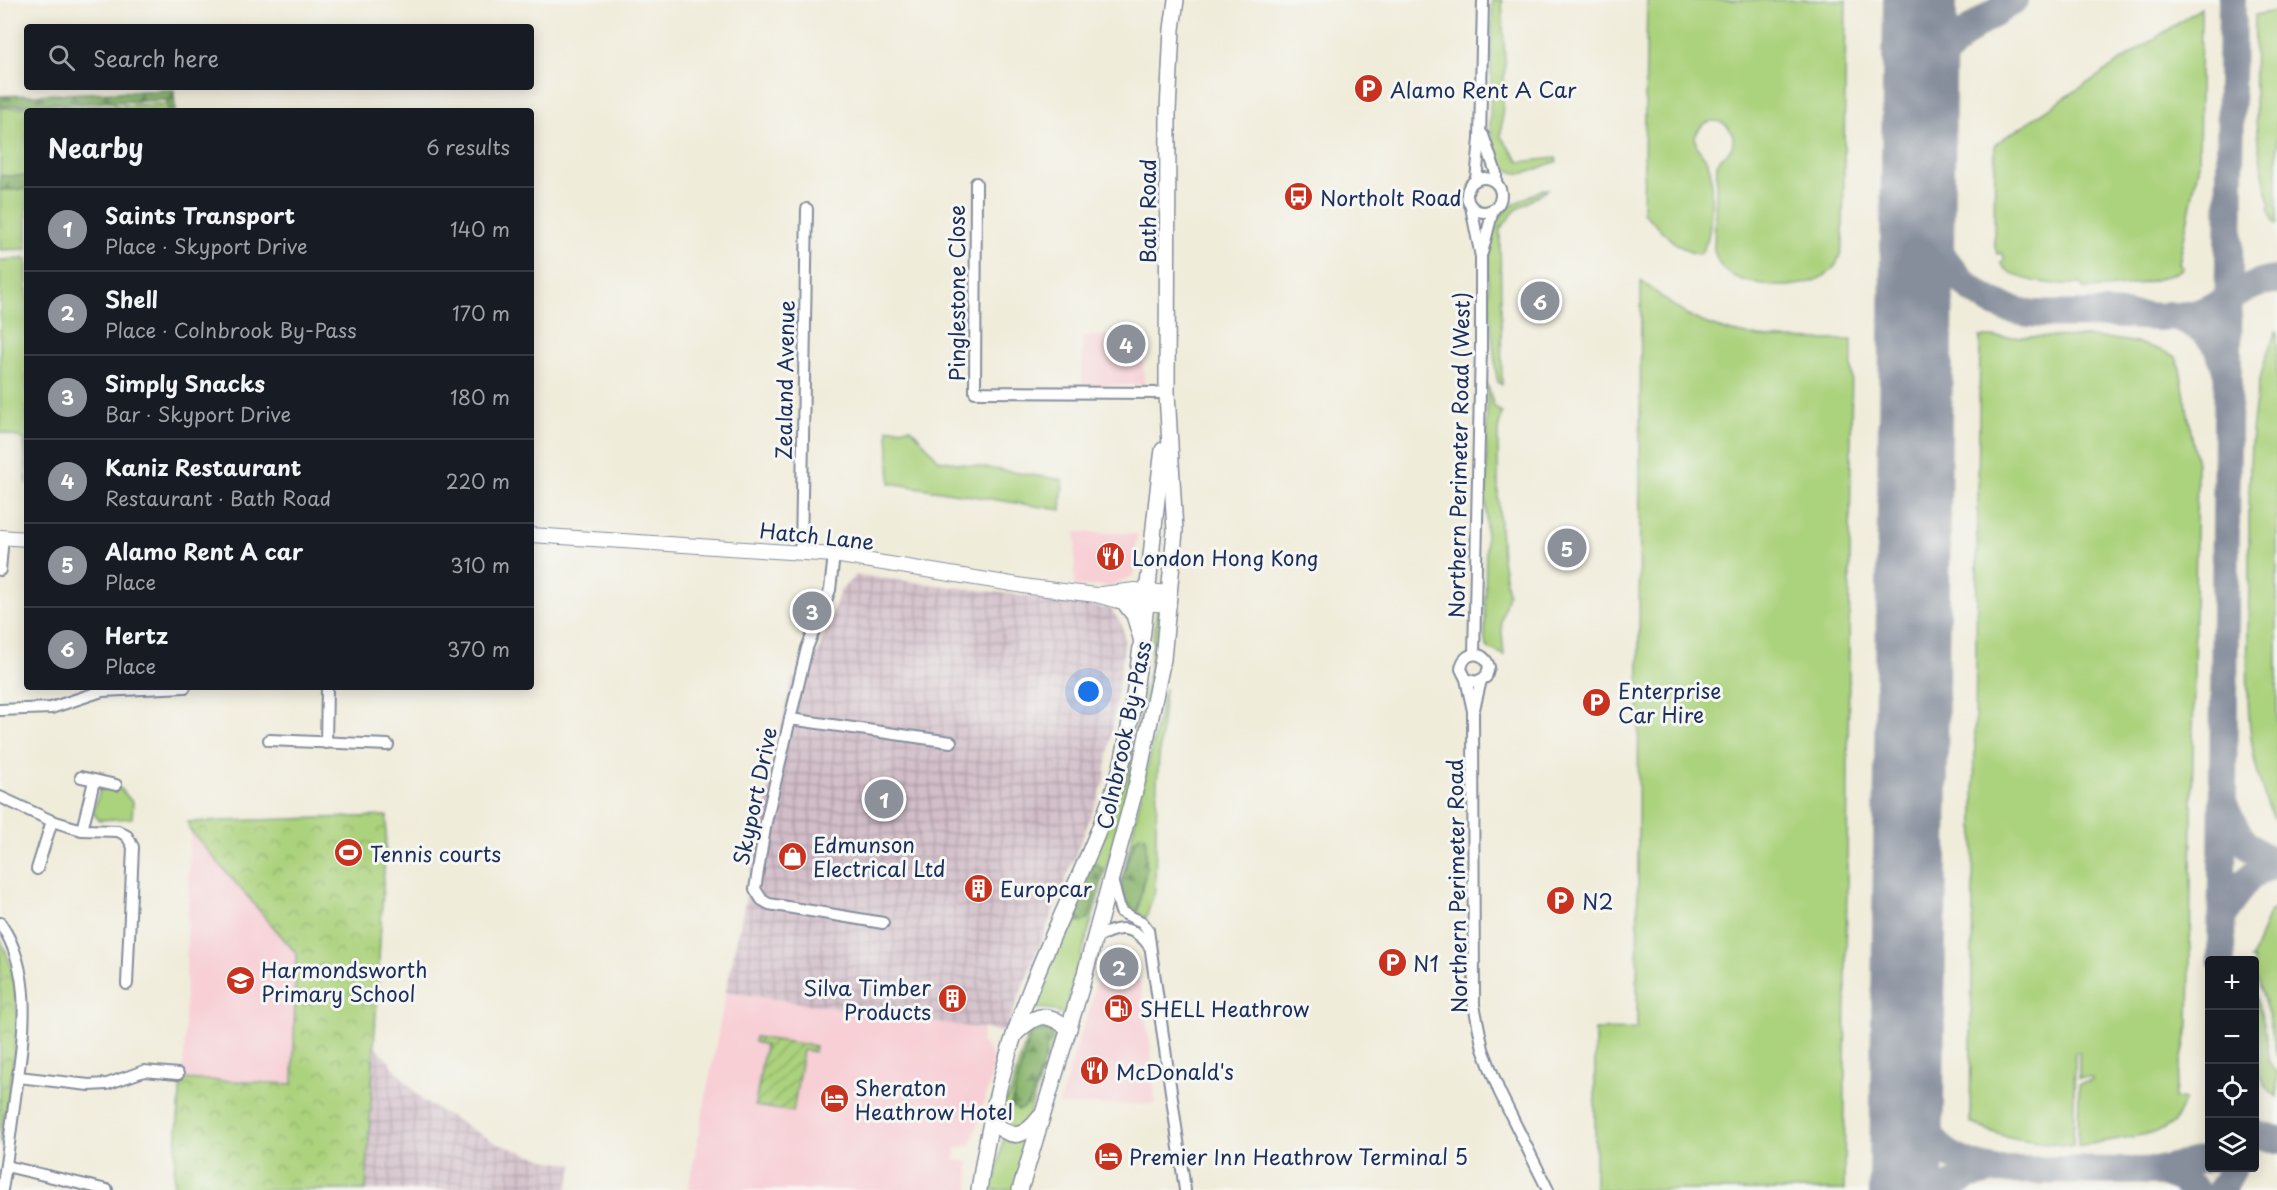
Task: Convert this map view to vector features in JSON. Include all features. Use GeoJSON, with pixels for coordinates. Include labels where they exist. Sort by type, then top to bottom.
{"type":"FeatureCollection","features":[{"type":"Feature","properties":{"kind":"highway","name":"Bath Road"},"geometry":{"type":"LineString","coordinates":[[1167,422],[1168,111],[1172,29],[1176,0]]}},
{"type":"Feature","properties":{"kind":"highway","name":"Colnbrook By-Pass"},"geometry":{"type":"LineString","coordinates":[[980,1190],[991,1121],[1015,1034],[1033,982],[1099,828],[1120,772],[1143,644],[1167,422]]}},
{"type":"Feature","properties":{"kind":"highway","name":"Colnbrook By-Pass"},"geometry":{"type":"LineString","coordinates":[[1020,1190],[1069,1029],[1112,874],[1137,783],[1157,694],[1169,599],[1175,516],[1167,422]]}},
{"type":"Feature","properties":{"kind":"highway"},"geometry":{"type":"LineString","coordinates":[[1124,602],[1137,622],[1143,644]]}},
{"type":"Feature","properties":{"kind":"highway"},"geometry":{"type":"LineString","coordinates":[[1015,1034],[1029,1021],[1040,1016],[1052,1017],[1069,1029]]}},
{"type":"Feature","properties":{"kind":"highway"},"geometry":{"type":"LineString","coordinates":[[991,1121],[1007,1134],[1018,1134],[1029,1129],[1044,1111]]}},
{"type":"Feature","properties":{"kind":"main road","name":"Hatch Lane"},"geometry":{"type":"LineString","coordinates":[[534,535],[834,555],[1030,587],[1096,595],[1124,602],[1148,597],[1169,599]]}},
{"type":"Feature","properties":{"kind":"main road"},"geometry":{"type":"LineString","coordinates":[[1,537],[24,539]]}},
{"type":"Feature","properties":{"kind":"main road","name":"Hatch Lane"},"geometry":{"type":"LineString","coordinates":[[1096,595],[1135,590],[1148,597]]}},
{"type":"Feature","properties":{"kind":"street"},"geometry":{"type":"LineString","coordinates":[[1476,180],[1483,0]]}},
{"type":"Feature","properties":{"kind":"street"},"geometry":{"type":"LineString","coordinates":[[1480,120],[1501,195],[1500,202],[1493,210],[1481,212],[1471,207],[1467,193],[1470,184],[1484,178],[1496,183]]}},
{"type":"Feature","properties":{"kind":"street","name":"Pinglestone Close"},"geometry":{"type":"LineString","coordinates":[[976,183],[975,392],[1167,393]]}},
{"type":"Feature","properties":{"kind":"street","name":"Northern Perimeter Road (West)"},"geometry":{"type":"LineString","coordinates":[[1471,207],[1481,257],[1474,654]]}},
{"type":"Feature","properties":{"kind":"street","name":"Zealand Avenue"},"geometry":{"type":"LineString","coordinates":[[801,552],[807,209]]}},
{"type":"Feature","properties":{"kind":"street","name":"Northern Perimeter Road (West)"},"geometry":{"type":"LineString","coordinates":[[1481,257],[1493,210]]}},
{"type":"Feature","properties":{"kind":"street"},"geometry":{"type":"LineString","coordinates":[[0,570],[1,537]]}},
{"type":"Feature","properties":{"kind":"street","name":"Skyport Drive"},"geometry":{"type":"LineString","coordinates":[[834,555],[830,590],[807,648],[790,719],[766,822],[755,889],[762,900],[769,904],[883,923]]}},
{"type":"Feature","properties":{"kind":"street"},"geometry":{"type":"LineString","coordinates":[[1468,655],[1484,657],[1487,661],[1488,672],[1481,680],[1471,682],[1466,679],[1462,674],[1461,663],[1468,655]]}},
{"type":"Feature","properties":{"kind":"street","name":"Northern Perimeter Road"},"geometry":{"type":"LineString","coordinates":[[1466,679],[1473,711],[1474,1005],[1484,1049],[1498,1091],[1548,1190]]}},
{"type":"Feature","properties":{"kind":"street","name":"Northern Perimeter Road"},"geometry":{"type":"LineString","coordinates":[[1473,711],[1481,680]]}},
{"type":"Feature","properties":{"kind":"street"},"geometry":{"type":"LineString","coordinates":[[0,710],[51,708],[102,691],[122,690]]}},
{"type":"Feature","properties":{"kind":"street"},"geometry":{"type":"LineString","coordinates":[[326,743],[327,690]]}},
{"type":"Feature","properties":{"kind":"street","name":"Skyport Drive"},"geometry":{"type":"LineString","coordinates":[[790,719],[951,742]]}},
{"type":"Feature","properties":{"kind":"street"},"geometry":{"type":"LineString","coordinates":[[269,740],[388,745]]}},
{"type":"Feature","properties":{"kind":"street"},"geometry":{"type":"LineString","coordinates":[[81,777],[116,785]]}},
{"type":"Feature","properties":{"kind":"street"},"geometry":{"type":"LineString","coordinates":[[82,830],[94,781]]}},
{"type":"Feature","properties":{"kind":"street"},"geometry":{"type":"LineString","coordinates":[[0,798],[52,821],[82,830],[118,831],[127,836],[133,848],[127,984]]}},
{"type":"Feature","properties":{"kind":"street"},"geometry":{"type":"LineString","coordinates":[[38,868],[52,821]]}},
{"type":"Feature","properties":{"kind":"street"},"geometry":{"type":"LineString","coordinates":[[1112,874],[1119,909],[1123,914],[1144,924],[1148,930],[1185,1190]]}},
{"type":"Feature","properties":{"kind":"street"},"geometry":{"type":"LineString","coordinates":[[0,923],[10,937],[21,975],[22,1035],[2,1190]]}},
{"type":"Feature","properties":{"kind":"street"},"geometry":{"type":"LineString","coordinates":[[1094,939],[1112,929],[1123,928],[1137,933],[1150,947]]}},
{"type":"Feature","properties":{"kind":"street"},"geometry":{"type":"LineString","coordinates":[[18,1077],[89,1085],[107,1084],[144,1071],[178,1074]]}},
{"type":"Feature","properties":{"kind":"street"},"geometry":{"type":"LineString","coordinates":[[6,1166],[107,1190]]}},
{"type":"Feature","properties":{"kind":"shaded area"},"geometry":{"type":"Polygon","coordinates":[[[1142,335],[1144,385],[1082,385],[1082,336],[1142,335]]]}},
{"type":"Feature","properties":{"kind":"shaded area"},"geometry":{"type":"Polygon","coordinates":[[[1076,532],[1137,534],[1134,575],[1110,586],[1074,586],[1076,532]]]}},
{"type":"Feature","properties":{"kind":"shaded area"},"geometry":{"type":"Polygon","coordinates":[[[856,575],[1111,609],[1122,625],[1125,640],[1104,783],[1005,1032],[726,992],[792,678],[808,681],[840,591],[856,575]]]}},
{"type":"Feature","properties":{"kind":"shaded area","name":"Harmondsworth Primary School"},"geometry":{"type":"Polygon","coordinates":[[[190,830],[296,953],[293,1084],[181,1079],[184,1055],[190,830]]]}},
{"type":"Feature","properties":{"kind":"shaded area"},"geometry":{"type":"Polygon","coordinates":[[[1132,955],[1136,957],[1151,1049],[1155,1104],[1059,1105],[1078,1040],[1089,1013],[1101,959],[1106,956],[1132,955]]]}},
{"type":"Feature","properties":{"kind":"shaded area"},"geometry":{"type":"Polygon","coordinates":[[[726,992],[983,1029],[981,1043],[986,1046],[993,1058],[991,1079],[971,1146],[956,1147],[955,1160],[969,1162],[969,1190],[688,1190],[726,992]]]}},
{"type":"Feature","properties":{"kind":"shaded area"},"geometry":{"type":"Polygon","coordinates":[[[374,1044],[423,1101],[498,1144],[554,1162],[574,1164],[567,1190],[366,1190],[374,1044]]]}},
{"type":"Feature","properties":{"kind":"green space"},"geometry":{"type":"Polygon","coordinates":[[[1492,0],[1502,0],[1505,65],[1501,137],[1520,162],[1556,158],[1557,162],[1529,172],[1519,173],[1505,167],[1496,153],[1491,136],[1492,0]]]}},
{"type":"Feature","properties":{"kind":"green space"},"geometry":{"type":"Polygon","coordinates":[[[1647,0],[1846,0],[1843,243],[1837,262],[1830,272],[1806,283],[1777,286],[1748,282],[1735,277],[1720,266],[1714,250],[1717,163],[1731,149],[1733,138],[1731,131],[1720,122],[1706,123],[1695,137],[1709,166],[1711,178],[1709,232],[1700,254],[1693,253],[1677,244],[1643,212],[1647,0]]]}},
{"type":"Feature","properties":{"kind":"green space"},"geometry":{"type":"Polygon","coordinates":[[[2201,8],[2199,164],[2179,263],[2182,269],[2134,285],[2083,289],[2082,284],[2038,282],[2007,270],[2001,263],[2005,260],[2002,253],[1997,254],[1994,242],[1995,144],[2201,8]]]}},
{"type":"Feature","properties":{"kind":"green space"},"geometry":{"type":"Polygon","coordinates":[[[2277,11],[2277,224],[2275,224],[2268,207],[2271,205],[2257,135],[2255,15],[2277,11]]]}},
{"type":"Feature","properties":{"kind":"green space"},"geometry":{"type":"Polygon","coordinates":[[[174,90],[175,108],[168,108],[167,100],[0,106],[0,96],[174,90]]]}},
{"type":"Feature","properties":{"kind":"green space"},"geometry":{"type":"Polygon","coordinates":[[[168,104],[168,108],[24,108],[24,176],[0,176],[0,108],[168,104]]]}},
{"type":"Feature","properties":{"kind":"green space"},"geometry":{"type":"Polygon","coordinates":[[[0,176],[24,176],[24,189],[0,190],[0,176]]]}},
{"type":"Feature","properties":{"kind":"green space"},"geometry":{"type":"Polygon","coordinates":[[[24,189],[24,249],[0,250],[0,190],[24,189]]]}},
{"type":"Feature","properties":{"kind":"green space"},"geometry":{"type":"Polygon","coordinates":[[[1543,189],[1548,189],[1516,210],[1500,229],[1502,385],[1498,382],[1496,373],[1490,315],[1488,269],[1493,231],[1504,212],[1543,189]]]}},
{"type":"Feature","properties":{"kind":"green space"},"geometry":{"type":"Polygon","coordinates":[[[24,259],[24,439],[0,432],[0,260],[24,259]]]}},
{"type":"Feature","properties":{"kind":"green space"},"geometry":{"type":"Polygon","coordinates":[[[1641,281],[1678,309],[1698,320],[1740,334],[1785,339],[1852,340],[1844,1190],[1595,1190],[1595,1030],[1637,1029],[1641,281]]]}},
{"type":"Feature","properties":{"kind":"green space"},"geometry":{"type":"Polygon","coordinates":[[[2277,330],[2277,819],[2274,818],[2263,791],[2255,761],[2250,731],[2247,668],[2249,483],[2253,418],[2266,357],[2277,330]]]}},
{"type":"Feature","properties":{"kind":"green space"},"geometry":{"type":"Polygon","coordinates":[[[1980,337],[2105,338],[2153,348],[2176,357],[2197,464],[2189,1023],[2174,1098],[2185,1100],[2173,1124],[2154,1133],[2078,1146],[2079,1084],[2092,1081],[2092,1078],[2079,1078],[2079,1052],[2075,1053],[2073,1146],[2007,1136],[1970,1122],[1980,337]]]}},
{"type":"Feature","properties":{"kind":"green space"},"geometry":{"type":"Polygon","coordinates":[[[1487,384],[1494,406],[1502,413],[1498,430],[1498,495],[1502,559],[1508,594],[1501,620],[1504,655],[1488,648],[1485,642],[1487,384]]]}},
{"type":"Feature","properties":{"kind":"green space"},"geometry":{"type":"Polygon","coordinates":[[[911,428],[939,460],[1063,480],[1061,510],[890,483],[888,429],[911,428]]]}},
{"type":"Feature","properties":{"kind":"green space"},"geometry":{"type":"Polygon","coordinates":[[[1157,607],[1160,611],[1154,666],[1136,756],[1111,854],[1064,1016],[1047,1009],[1029,1012],[1068,916],[1081,921],[1089,918],[1103,869],[1093,863],[1136,734],[1149,671],[1157,607]]]}},
{"type":"Feature","properties":{"kind":"green space"},"geometry":{"type":"Polygon","coordinates":[[[1165,688],[1157,782],[1155,891],[1146,918],[1137,914],[1146,870],[1145,837],[1134,840],[1121,884],[1165,688]]]}},
{"type":"Feature","properties":{"kind":"green space"},"geometry":{"type":"Polygon","coordinates":[[[108,786],[121,789],[133,803],[132,818],[99,820],[93,813],[100,789],[108,786]]]}},
{"type":"Feature","properties":{"kind":"green space"},"geometry":{"type":"Polygon","coordinates":[[[387,816],[366,1190],[173,1190],[181,1079],[293,1084],[296,953],[190,830],[188,822],[387,816]]]}},
{"type":"Feature","properties":{"kind":"green space"},"geometry":{"type":"Polygon","coordinates":[[[1140,835],[1146,837],[1146,870],[1137,914],[1125,906],[1121,892],[1130,855],[1140,835]]]}},
{"type":"Feature","properties":{"kind":"green space"},"geometry":{"type":"Polygon","coordinates":[[[1093,862],[1103,869],[1089,918],[1083,922],[1072,920],[1068,916],[1093,862]]]}},
{"type":"Feature","properties":{"kind":"green space"},"geometry":{"type":"Polygon","coordinates":[[[2277,906],[2277,1056],[2269,1016],[2259,983],[2259,956],[2253,956],[2269,913],[2277,906]]]}},
{"type":"Feature","properties":{"kind":"green space"},"geometry":{"type":"Polygon","coordinates":[[[0,939],[10,962],[17,1013],[13,1067],[0,1145],[0,939]]]}},
{"type":"Feature","properties":{"kind":"green space"},"geometry":{"type":"Polygon","coordinates":[[[2259,1007],[2270,1065],[2277,1072],[2277,1097],[2260,1075],[2259,1007]]]}},
{"type":"Feature","properties":{"kind":"green space"},"geometry":{"type":"Polygon","coordinates":[[[1050,1022],[1059,1030],[1059,1035],[1044,1063],[1046,1048],[1052,1039],[1030,1036],[1012,1107],[1028,1105],[1042,1071],[1027,1122],[1015,1129],[1000,1120],[1000,1109],[1010,1094],[1030,1027],[1050,1022]]]}},
{"type":"Feature","properties":{"kind":"green space"},"geometry":{"type":"Polygon","coordinates":[[[1043,1030],[1050,1032],[1052,1039],[1046,1048],[1042,1071],[1026,1106],[1016,1109],[1011,1104],[1030,1036],[1034,1032],[1043,1030]]]}},
{"type":"Feature","properties":{"kind":"green space"},"geometry":{"type":"Polygon","coordinates":[[[755,1037],[815,1046],[814,1052],[803,1050],[793,1112],[755,1106],[765,1045],[754,1042],[755,1037]]]}},
{"type":"Feature","properties":{"kind":"green space"},"geometry":{"type":"Polygon","coordinates":[[[1029,1137],[1014,1190],[986,1190],[988,1177],[996,1178],[1003,1140],[1017,1142],[1029,1137]]]}},
{"type":"Feature","properties":{"kind":"taxiway"},"geometry":{"type":"LineString","coordinates":[[1919,120],[1929,84],[1946,54],[1966,33],[2014,0]]}},
{"type":"Feature","properties":{"kind":"taxiway"},"geometry":{"type":"LineString","coordinates":[[2221,956],[2232,0]]}},
{"type":"Feature","properties":{"kind":"taxiway"},"geometry":{"type":"LineString","coordinates":[[1918,208],[1946,262],[1959,277],[1989,300],[2007,308],[2028,313],[2164,317],[2186,315],[2217,305],[2256,285],[2277,280]]}},
{"type":"Feature","properties":{"kind":"taxiway"},"geometry":{"type":"LineString","coordinates":[[2168,315],[2189,322],[2206,334],[2219,350],[2226,371]]}},
{"type":"Feature","properties":{"kind":"taxiway"},"geometry":{"type":"LineString","coordinates":[[2225,807],[2233,825],[2250,848],[2277,861]]}},
{"type":"Feature","properties":{"kind":"taxiway"},"geometry":{"type":"LineString","coordinates":[[2223,917],[2232,899],[2250,877],[2277,865]]}},
{"type":"Feature","properties":{"kind":"taxiway"},"geometry":{"type":"LineString","coordinates":[[1907,1086],[1920,1119],[1936,1143],[1959,1159],[1993,1170]]}},
{"type":"Feature","properties":{"kind":"taxiway"},"geometry":{"type":"LineString","coordinates":[[2259,1135],[2277,1140]]}},
{"type":"Feature","properties":{"kind":"taxiway"},"geometry":{"type":"LineString","coordinates":[[2155,1171],[2205,1159]]}},
{"type":"Feature","properties":{"kind":"taxiway"},"geometry":{"type":"LineString","coordinates":[[1943,1190],[1971,1175],[1993,1170],[2155,1171],[2179,1179],[2195,1190]]}},
{"type":"Feature","properties":{"kind":"taxiway"},"geometry":{"type":"LineString","coordinates":[[2221,1190],[2231,1172]]}},
{"type":"Feature","properties":{"kind":"runway"},"geometry":{"type":"LineString","coordinates":[[1906,1190],[1920,0]]}},
{"type":"Feature","properties":{"kind":"place","name":"Alamo Rent A Car"},"geometry":{"type":"Point","coordinates":[1369,89]}},
{"type":"Feature","properties":{"kind":"place","name":"Northolt Road"},"geometry":{"type":"Point","coordinates":[1299,197]}},
{"type":"Feature","properties":{"kind":"place","name":"Hertz"},"geometry":{"type":"Point","coordinates":[1540,301]}},
{"type":"Feature","properties":{"kind":"place","name":"Kaniz Restaurant"},"geometry":{"type":"Point","coordinates":[1126,344]}},
{"type":"Feature","properties":{"kind":"place","name":"Alamo Rent A car"},"geometry":{"type":"Point","coordinates":[1567,548]}},
{"type":"Feature","properties":{"kind":"place","name":"London Hong Kong"},"geometry":{"type":"Point","coordinates":[1111,557]}},
{"type":"Feature","properties":{"kind":"place","name":"Simply Snacks"},"geometry":{"type":"Point","coordinates":[812,611]}},
{"type":"Feature","properties":{"kind":"place","name":"Enterprise Car Hire"},"geometry":{"type":"Point","coordinates":[1597,702]}},
{"type":"Feature","properties":{"kind":"place","name":"Saints Transport"},"geometry":{"type":"Point","coordinates":[884,799]}},
{"type":"Feature","properties":{"kind":"place","name":"Tennis courts"},"geometry":{"type":"Point","coordinates":[349,853]}},
{"type":"Feature","properties":{"kind":"place","name":"Edmunson Electrical Ltd"},"geometry":{"type":"Point","coordinates":[792,856]}},
{"type":"Feature","properties":{"kind":"place","name":"Europcar"},"geometry":{"type":"Point","coordinates":[979,888]}},
{"type":"Feature","properties":{"kind":"place","name":"N2"},"geometry":{"type":"Point","coordinates":[1561,901]}},
{"type":"Feature","properties":{"kind":"place","name":"N1"},"geometry":{"type":"Point","coordinates":[1392,963]}},
{"type":"Feature","properties":{"kind":"place","name":"Shell"},"geometry":{"type":"Point","coordinates":[1119,967]}},
{"type":"Feature","properties":{"kind":"place","name":"Harmondsworth Primary School"},"geometry":{"type":"Point","coordinates":[240,981]}},
{"type":"Feature","properties":{"kind":"place","name":"Silva Timber Products"},"geometry":{"type":"Point","coordinates":[952,999]}},
{"type":"Feature","properties":{"kind":"place","name":"SHELL Heathrow"},"geometry":{"type":"Point","coordinates":[1119,1008]}},
{"type":"Feature","properties":{"kind":"place","name":"McDonald's"},"geometry":{"type":"Point","coordinates":[1095,1071]}},
{"type":"Feature","properties":{"kind":"place","name":"Sheraton Heathrow Hotel"},"geometry":{"type":"Point","coordinates":[834,1099]}},
{"type":"Feature","properties":{"kind":"place","name":"Premier Inn Heathrow Terminal 5"},"geometry":{"type":"Point","coordinates":[1108,1156]}}]}
